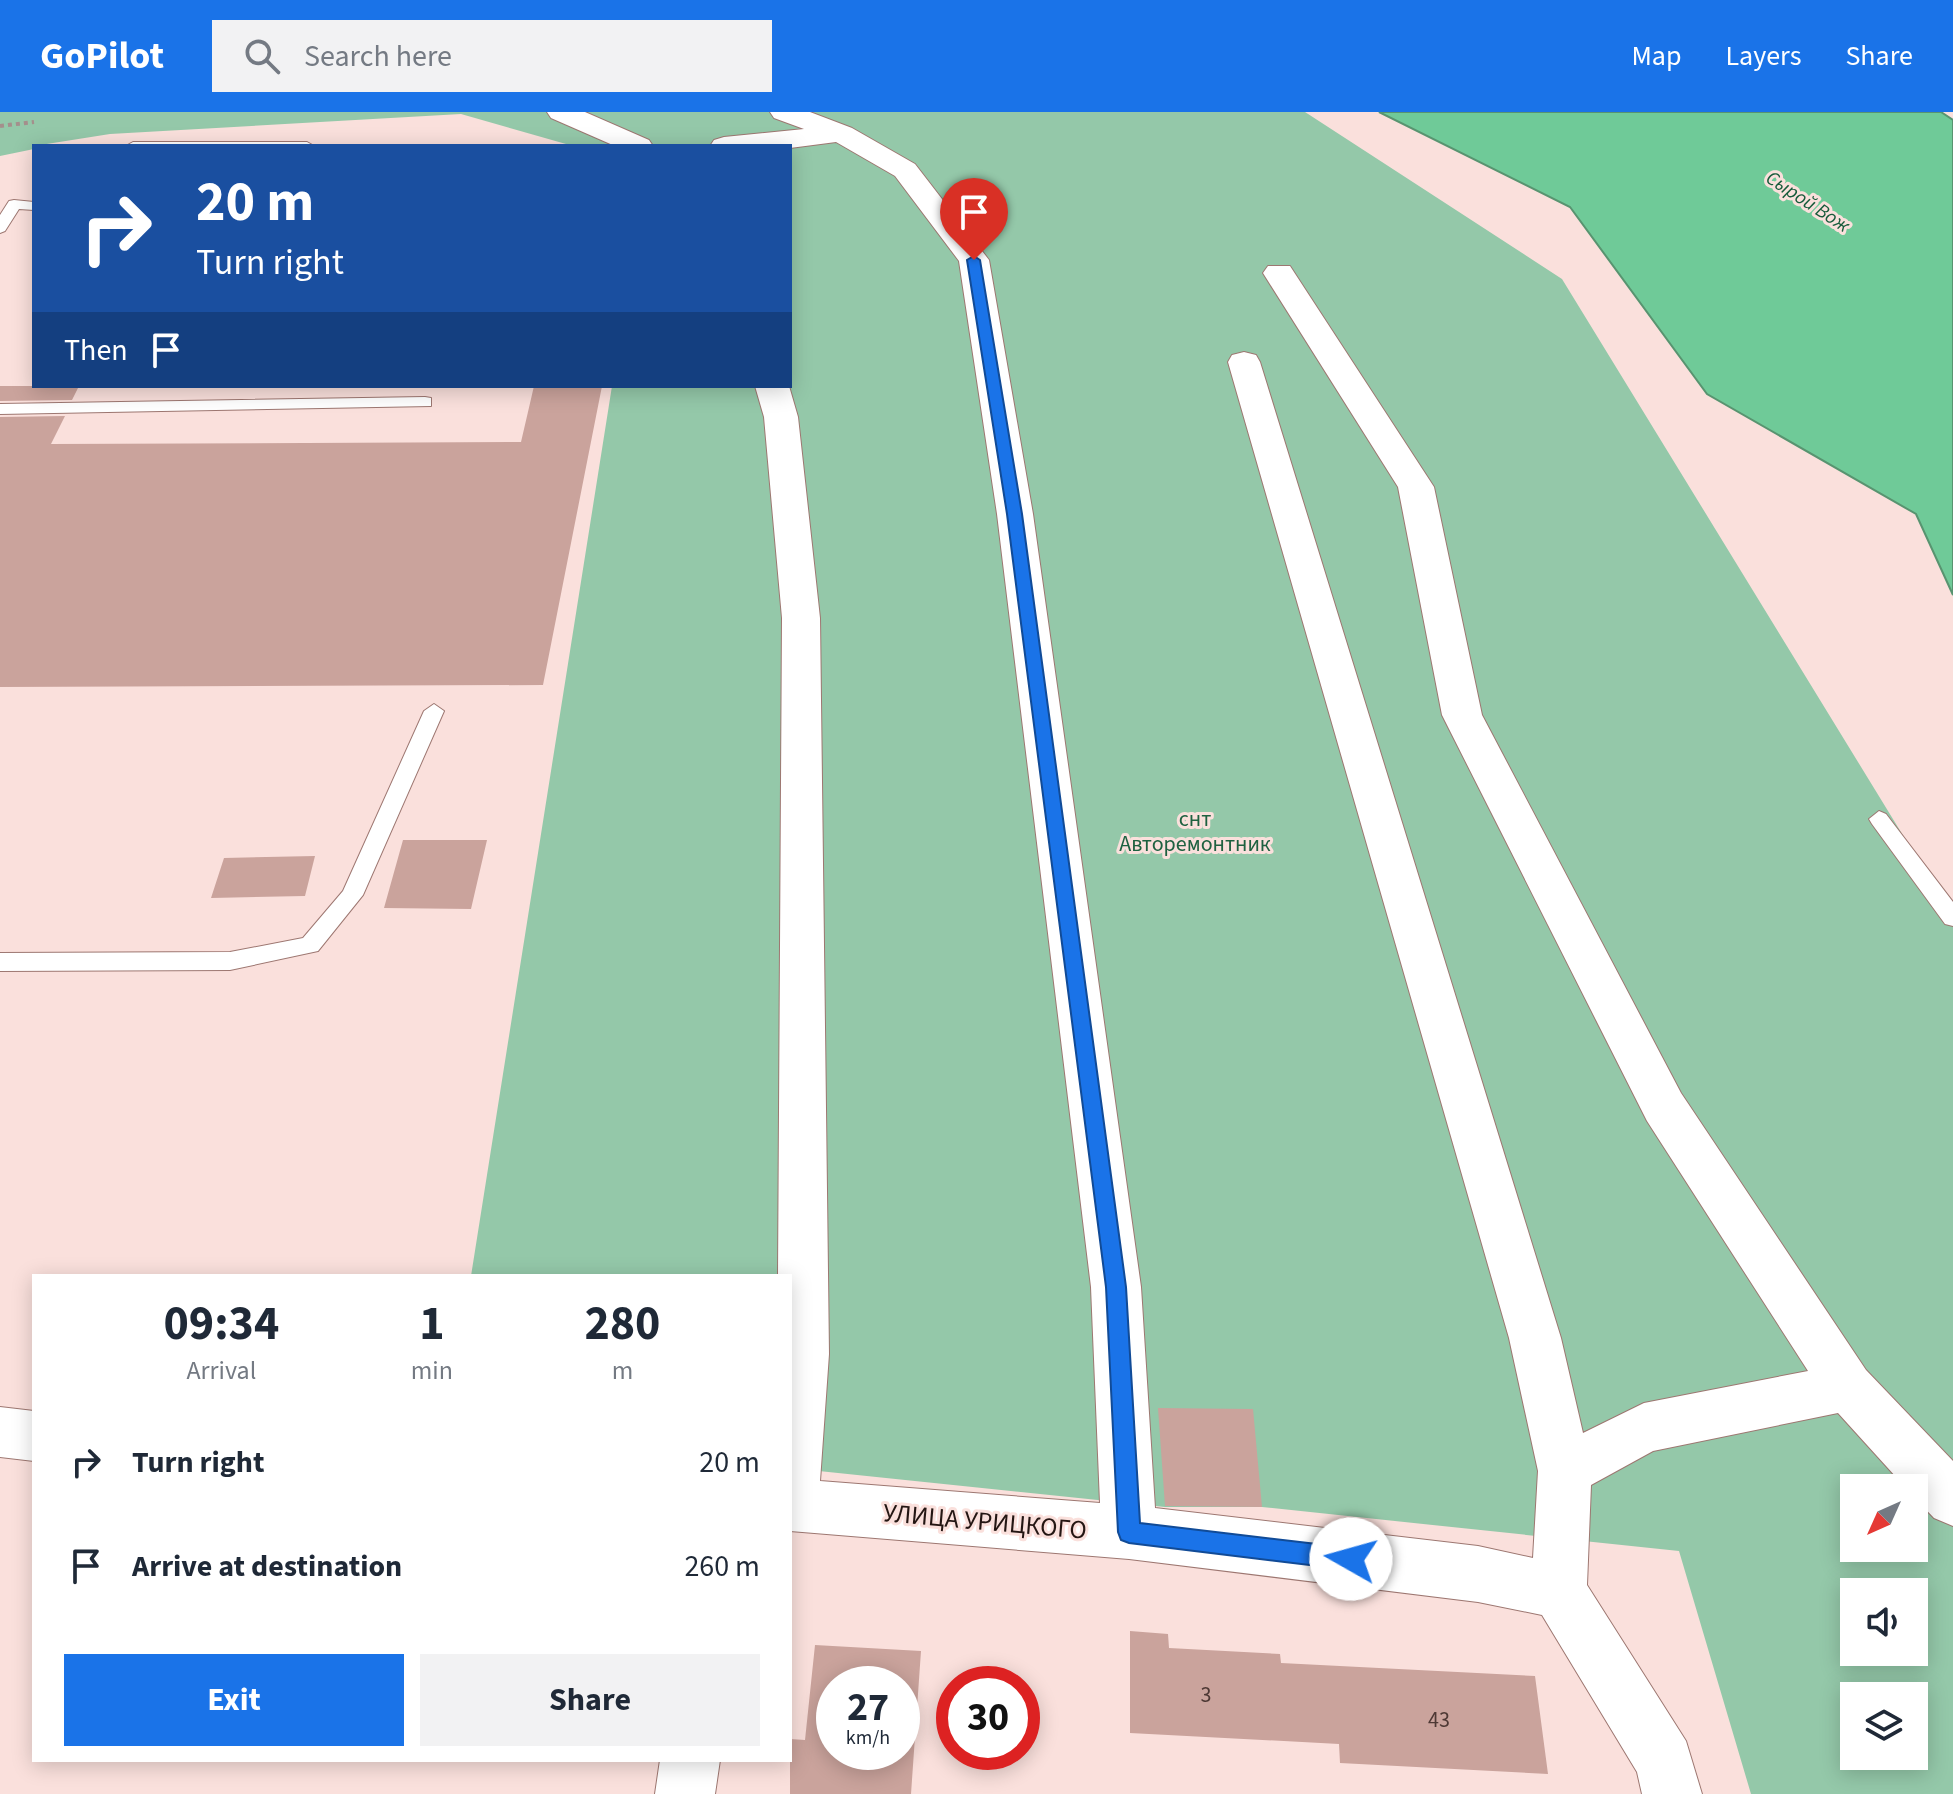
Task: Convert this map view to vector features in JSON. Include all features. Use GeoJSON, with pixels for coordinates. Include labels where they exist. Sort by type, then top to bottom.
{"type":"FeatureCollection","features":[{"type":"Feature","properties":{"kind":"street"},"geometry":{"type":"LineString","coordinates":[[561,112],[634,144]]}},
{"type":"Feature","properties":{"kind":"street"},"geometry":{"type":"LineString","coordinates":[[784,112],[842,134],[905,170],[974,260],[1017,530],[1116,1287],[1129,1532]]}},
{"type":"Feature","properties":{"kind":"street"},"geometry":{"type":"LineString","coordinates":[[744,144],[842,134]]}},
{"type":"Feature","properties":{"kind":"street"},"geometry":{"type":"LineString","coordinates":[[1279,273],[1416,487],[1462,715],[1664,1107],[1848,1387],[1953,1500]]}},
{"type":"Feature","properties":{"kind":"street"},"geometry":{"type":"LineString","coordinates":[[1244,362],[1535,1338],[1565,1471],[1559,1591],[1665,1762],[1672,1794]]}},
{"type":"Feature","properties":{"kind":"street"},"geometry":{"type":"LineString","coordinates":[[773,388],[781,417],[801,618],[803,1354],[792,1482]]}},
{"type":"Feature","properties":{"kind":"street"},"geometry":{"type":"LineString","coordinates":[[1565,1471],[1644,1428],[1848,1387]]}},
{"type":"Feature","properties":{"kind":"street"},"geometry":{"type":"LineString","coordinates":[[0,1432],[32,1436]]}},
{"type":"Feature","properties":{"kind":"street","name":"УЛИЦА УРИЦКОГО"},"geometry":{"type":"LineString","coordinates":[[792,1505],[1129,1532],[1478,1574],[1559,1591]]}},
{"type":"Feature","properties":{"kind":"street"},"geometry":{"type":"LineString","coordinates":[[685,1794],[690,1762]]}},
{"type":"Feature","properties":{"kind":"lane"},"geometry":{"type":"LineString","coordinates":[[185,144],[243,144]]}},
{"type":"Feature","properties":{"kind":"lane"},"geometry":{"type":"LineString","coordinates":[[0,228],[7,201],[32,206]]}},
{"type":"Feature","properties":{"kind":"lane"},"geometry":{"type":"LineString","coordinates":[[118,407],[126,388]]}},
{"type":"Feature","properties":{"kind":"lane"},"geometry":{"type":"LineString","coordinates":[[0,409],[425,402]]}},
{"type":"Feature","properties":{"kind":"lane"},"geometry":{"type":"LineString","coordinates":[[0,962],[230,961],[310,945],[352,895],[434,711]]}},
{"type":"Feature","properties":{"kind":"lane"},"geometry":{"type":"LineString","coordinates":[[1879,819],[1953,918]]}},
{"type":"Feature","properties":{"kind":"path"},"geometry":{"type":"LineString","coordinates":[[0,126],[34,122]]}},
{"type":"Feature","properties":{"kind":"green space","name":"снт Авторемонтник"},"geometry":{"type":"Polygon","coordinates":[[[0,112],[1305,112],[1562,279],[1953,917],[1953,1794],[1751,1794],[1679,1551],[1262,1507],[1165,1507],[792,1468],[792,1274],[471,1274],[612,388],[792,388],[792,144],[566,144],[461,114],[110,134],[32,144],[32,149],[0,156],[0,112]]]}},
{"type":"Feature","properties":{"kind":"water","name":"Сырой Вож"},"geometry":{"type":"Polygon","coordinates":[[[1379,112],[1941,112],[1953,120],[1953,595],[1916,514],[1707,394],[1570,207],[1379,112]]]}},
{"type":"Feature","properties":{"kind":"building"},"geometry":{"type":"Polygon","coordinates":[[[0,386],[78,388],[72,400],[0,401],[0,386]]]}},
{"type":"Feature","properties":{"kind":"building"},"geometry":{"type":"Polygon","coordinates":[[[534,388],[602,388],[543,685],[0,687],[0,417],[65,416],[51,444],[521,442],[534,388]]]}},
{"type":"Feature","properties":{"kind":"building"},"geometry":{"type":"Polygon","coordinates":[[[403,840],[487,840],[471,909],[384,908],[403,840]]]}},
{"type":"Feature","properties":{"kind":"building"},"geometry":{"type":"Polygon","coordinates":[[[315,856],[305,896],[211,898],[224,858],[315,856]]]}},
{"type":"Feature","properties":{"kind":"building"},"geometry":{"type":"Polygon","coordinates":[[[1158,1408],[1253,1409],[1262,1507],[1165,1506],[1158,1408]]]}},
{"type":"Feature","properties":{"kind":"building"},"geometry":{"type":"Polygon","coordinates":[[[1130,1631],[1168,1634],[1169,1648],[1280,1654],[1281,1663],[1535,1676],[1548,1774],[1340,1763],[1339,1744],[1130,1733],[1130,1631]]]}},
{"type":"Feature","properties":{"kind":"building"},"geometry":{"type":"Polygon","coordinates":[[[815,1645],[921,1651],[920,1666],[816,1666],[816,1770],[913,1770],[911,1794],[790,1794],[792,1739],[805,1740],[815,1645]]]}},
{"type":"Feature","properties":{"kind":"route"},"geometry":{"type":"LineString","coordinates":[[974,260],[1015,514],[1116,1287],[1129,1532],[1351,1559]]}}]}
